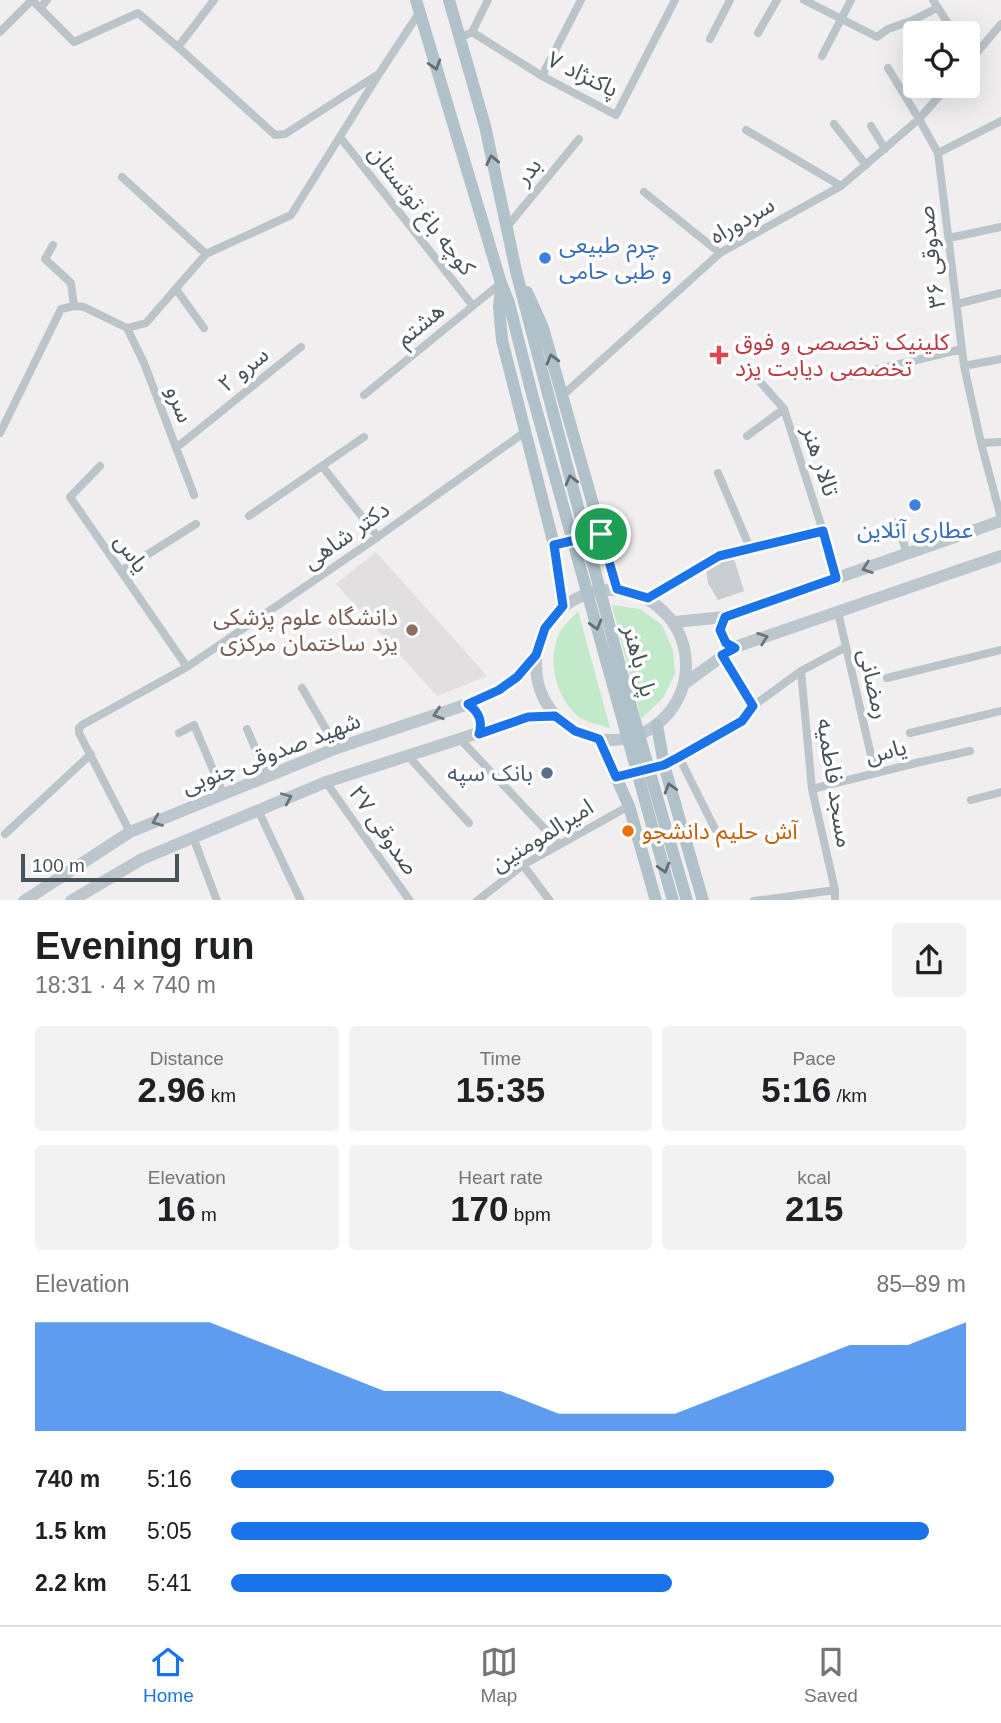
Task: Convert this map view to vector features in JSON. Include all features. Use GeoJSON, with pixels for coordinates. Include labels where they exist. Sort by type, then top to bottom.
{"type":"FeatureCollection","features":[{"type":"Feature","properties":{"kind":"main road"},"geometry":{"type":"LineString","coordinates":[[416,0],[501,283],[499,307],[502,340],[554,545],[563,606]]}},
{"type":"Feature","properties":{"kind":"main road"},"geometry":{"type":"LineString","coordinates":[[449,0],[466,35],[516,271],[543,328],[617,589]]}},
{"type":"Feature","properties":{"kind":"main road","name":"پل باهنر"},"geometry":{"type":"LineString","coordinates":[[516,271],[629,700],[687,900]]}},
{"type":"Feature","properties":{"kind":"main road","name":"پل باهنر"},"geometry":{"type":"LineString","coordinates":[[501,283],[509,303],[531,394],[673,900]]}},
{"type":"Feature","properties":{"kind":"main road"},"geometry":{"type":"LineString","coordinates":[[674,622],[725,617],[1001,519]]}},
{"type":"Feature","properties":{"kind":"main road"},"geometry":{"type":"LineString","coordinates":[[554,545],[601,534]]}},
{"type":"Feature","properties":{"kind":"main road"},"geometry":{"type":"LineString","coordinates":[[684,684],[735,648],[1000,559]]}},
{"type":"Feature","properties":{"kind":"main road"},"geometry":{"type":"LineString","coordinates":[[617,589],[648,598],[674,622],[686,652],[684,684],[674,707],[657,725],[629,738],[599,739],[575,731],[555,716],[539,687],[536,655],[545,628],[563,606],[589,593],[617,589]]}},
{"type":"Feature","properties":{"kind":"main road"},"geometry":{"type":"LineString","coordinates":[[725,617],[720,630],[726,643],[735,648]]}},
{"type":"Feature","properties":{"kind":"main road","name":"شهید صدوقی جنوبی"},"geometry":{"type":"LineString","coordinates":[[26,900],[130,832],[337,748],[468,704],[499,690],[517,677],[536,655]]}},
{"type":"Feature","properties":{"kind":"main road"},"geometry":{"type":"LineString","coordinates":[[468,704],[479,715],[479,734]]}},
{"type":"Feature","properties":{"kind":"main road","name":"شهید صدوقی جنوبی"},"geometry":{"type":"LineString","coordinates":[[75,899],[142,859],[326,782],[528,717],[555,716]]}},
{"type":"Feature","properties":{"kind":"main road"},"geometry":{"type":"LineString","coordinates":[[657,725],[664,765],[703,900]]}},
{"type":"Feature","properties":{"kind":"main road"},"geometry":{"type":"LineString","coordinates":[[599,739],[629,806],[656,900]]}},
{"type":"Feature","properties":{"kind":"main road"},"geometry":{"type":"LineString","coordinates":[[616,777],[664,765]]}},
{"type":"Feature","properties":{"kind":"street"},"geometry":{"type":"LineString","coordinates":[[0,32],[32,0],[74,42],[138,13],[275,135],[285,134],[379,74]]}},
{"type":"Feature","properties":{"kind":"street"},"geometry":{"type":"LineString","coordinates":[[40,8],[47,0]]}},
{"type":"Feature","properties":{"kind":"street"},"geometry":{"type":"LineString","coordinates":[[178,47],[214,0]]}},
{"type":"Feature","properties":{"kind":"street"},"geometry":{"type":"LineString","coordinates":[[466,35],[488,0]]}},
{"type":"Feature","properties":{"kind":"street"},"geometry":{"type":"LineString","coordinates":[[542,76],[581,0]]}},
{"type":"Feature","properties":{"kind":"street","name":"پاکنژاد ۷"},"geometry":{"type":"LineString","coordinates":[[466,35],[616,116],[675,0]]}},
{"type":"Feature","properties":{"kind":"street"},"geometry":{"type":"LineString","coordinates":[[710,39],[730,0]]}},
{"type":"Feature","properties":{"kind":"street"},"geometry":{"type":"LineString","coordinates":[[758,33],[777,0]]}},
{"type":"Feature","properties":{"kind":"street"},"geometry":{"type":"LineString","coordinates":[[804,0],[877,37],[888,29],[911,21],[935,4],[946,21]]}},
{"type":"Feature","properties":{"kind":"street"},"geometry":{"type":"LineString","coordinates":[[822,56],[851,0]]}},
{"type":"Feature","properties":{"kind":"street"},"geometry":{"type":"LineString","coordinates":[[1,429],[61,309],[84,307],[127,328],[146,323],[206,254],[291,215],[419,13]]}},
{"type":"Feature","properties":{"kind":"street"},"geometry":{"type":"LineString","coordinates":[[980,47],[1001,24]]}},
{"type":"Feature","properties":{"kind":"street","name":"صدوقی ۳۶"},"geometry":{"type":"LineString","coordinates":[[888,68],[938,153],[964,366],[1001,519]]}},
{"type":"Feature","properties":{"kind":"street","name":"سردوراه"},"geometry":{"type":"LineString","coordinates":[[562,396],[720,253],[841,186],[919,119],[937,98]]}},
{"type":"Feature","properties":{"kind":"street"},"geometry":{"type":"LineString","coordinates":[[938,153],[1001,121]]}},
{"type":"Feature","properties":{"kind":"street"},"geometry":{"type":"LineString","coordinates":[[834,124],[866,166]]}},
{"type":"Feature","properties":{"kind":"street"},"geometry":{"type":"LineString","coordinates":[[871,126],[885,149]]}},
{"type":"Feature","properties":{"kind":"street"},"geometry":{"type":"LineString","coordinates":[[746,130],[841,186]]}},
{"type":"Feature","properties":{"kind":"street","name":"کوچه باغ توتستان"},"geometry":{"type":"LineString","coordinates":[[340,137],[473,306]]}},
{"type":"Feature","properties":{"kind":"street","name":"بدر"},"geometry":{"type":"LineString","coordinates":[[506,229],[579,139]]}},
{"type":"Feature","properties":{"kind":"street"},"geometry":{"type":"LineString","coordinates":[[122,177],[206,254]]}},
{"type":"Feature","properties":{"kind":"street"},"geometry":{"type":"LineString","coordinates":[[644,192],[720,253]]}},
{"type":"Feature","properties":{"kind":"street"},"geometry":{"type":"LineString","coordinates":[[948,238],[1001,227]]}},
{"type":"Feature","properties":{"kind":"street"},"geometry":{"type":"LineString","coordinates":[[53,245],[46,261],[71,283],[74,306]]}},
{"type":"Feature","properties":{"kind":"street","name":"هشتم"},"geometry":{"type":"LineString","coordinates":[[364,394],[501,283]]}},
{"type":"Feature","properties":{"kind":"street"},"geometry":{"type":"LineString","coordinates":[[176,289],[204,328]]}},
{"type":"Feature","properties":{"kind":"street"},"geometry":{"type":"LineString","coordinates":[[957,304],[1001,293]]}},
{"type":"Feature","properties":{"kind":"street","name":"سرو"},"geometry":{"type":"LineString","coordinates":[[127,328],[144,363],[194,495]]}},
{"type":"Feature","properties":{"kind":"street","name":"سرو ۲"},"geometry":{"type":"LineString","coordinates":[[176,448],[301,347]]}},
{"type":"Feature","properties":{"kind":"street"},"geometry":{"type":"LineString","coordinates":[[850,376],[962,349]]}},
{"type":"Feature","properties":{"kind":"street"},"geometry":{"type":"LineString","coordinates":[[964,366],[1001,359]]}},
{"type":"Feature","properties":{"kind":"street","name":"تالار هنر"},"geometry":{"type":"LineString","coordinates":[[747,367],[784,409],[836,578]]}},
{"type":"Feature","properties":{"kind":"street"},"geometry":{"type":"LineString","coordinates":[[747,436],[784,409]]}},
{"type":"Feature","properties":{"kind":"street","name":"دکتر شاهی"},"geometry":{"type":"LineString","coordinates":[[91,754],[79,733],[82,725],[187,667],[379,537],[525,432]]}},
{"type":"Feature","properties":{"kind":"street"},"geometry":{"type":"LineString","coordinates":[[249,516],[364,437]]}},
{"type":"Feature","properties":{"kind":"street"},"geometry":{"type":"LineString","coordinates":[[981,443],[1001,442]]}},
{"type":"Feature","properties":{"kind":"street","name":"یاس"},"geometry":{"type":"LineString","coordinates":[[100,466],[70,497],[187,667]]}},
{"type":"Feature","properties":{"kind":"street"},"geometry":{"type":"LineString","coordinates":[[322,466],[379,537]]}},
{"type":"Feature","properties":{"kind":"street"},"geometry":{"type":"LineString","coordinates":[[718,473],[750,548]]}},
{"type":"Feature","properties":{"kind":"street"},"geometry":{"type":"LineString","coordinates":[[897,522],[907,554]]}},
{"type":"Feature","properties":{"kind":"street"},"geometry":{"type":"LineString","coordinates":[[121,571],[196,524]]}},
{"type":"Feature","properties":{"kind":"street"},"geometry":{"type":"LineString","coordinates":[[648,598],[719,556],[823,531]]}},
{"type":"Feature","properties":{"kind":"street","name":"رمضانی"},"geometry":{"type":"LineString","coordinates":[[838,612],[873,764]]}},
{"type":"Feature","properties":{"kind":"street"},"geometry":{"type":"LineString","coordinates":[[664,765],[742,721],[753,706],[801,671],[846,648]]}},
{"type":"Feature","properties":{"kind":"street"},"geometry":{"type":"LineString","coordinates":[[887,678],[1001,650]]}},
{"type":"Feature","properties":{"kind":"street"},"geometry":{"type":"LineString","coordinates":[[722,655],[753,706]]}},
{"type":"Feature","properties":{"kind":"street","name":"مسجد فاطمیه"},"geometry":{"type":"LineString","coordinates":[[801,671],[812,789],[835,900]]}},
{"type":"Feature","properties":{"kind":"street"},"geometry":{"type":"LineString","coordinates":[[302,688],[337,748]]}},
{"type":"Feature","properties":{"kind":"street"},"geometry":{"type":"LineString","coordinates":[[910,733],[1001,711]]}},
{"type":"Feature","properties":{"kind":"street"},"geometry":{"type":"LineString","coordinates":[[179,733],[194,725],[223,793]]}},
{"type":"Feature","properties":{"kind":"street"},"geometry":{"type":"LineString","coordinates":[[247,729],[267,776]]}},
{"type":"Feature","properties":{"kind":"street"},"geometry":{"type":"LineString","coordinates":[[460,739],[559,844]]}},
{"type":"Feature","properties":{"kind":"street","name":"یاس"},"geometry":{"type":"LineString","coordinates":[[812,789],[970,751]]}},
{"type":"Feature","properties":{"kind":"street"},"geometry":{"type":"LineString","coordinates":[[5,834],[91,754],[130,832]]}},
{"type":"Feature","properties":{"kind":"street"},"geometry":{"type":"LineString","coordinates":[[408,755],[469,824]]}},
{"type":"Feature","properties":{"kind":"street"},"geometry":{"type":"LineString","coordinates":[[679,757],[715,829]]}},
{"type":"Feature","properties":{"kind":"street","name":"صدوقی ۲۷"},"geometry":{"type":"LineString","coordinates":[[326,782],[409,900]]}},
{"type":"Feature","properties":{"kind":"street"},"geometry":{"type":"LineString","coordinates":[[971,800],[1001,792]]}},
{"type":"Feature","properties":{"kind":"street","name":"امیرالمومنین"},"geometry":{"type":"LineString","coordinates":[[478,900],[523,865],[629,806]]}},
{"type":"Feature","properties":{"kind":"street"},"geometry":{"type":"LineString","coordinates":[[258,810],[301,900]]}},
{"type":"Feature","properties":{"kind":"street"},"geometry":{"type":"LineString","coordinates":[[193,837],[217,900]]}},
{"type":"Feature","properties":{"kind":"street"},"geometry":{"type":"LineString","coordinates":[[523,865],[550,900]]}},
{"type":"Feature","properties":{"kind":"street"},"geometry":{"type":"LineString","coordinates":[[761,900],[835,890]]}},
{"type":"Feature","properties":{"kind":"shaded area","name":"دانشگاه علوم پزشکی یزد ساختمان مرکزی"},"geometry":{"type":"Polygon","coordinates":[[[376,552],[487,676],[437,696],[336,584],[376,552]]]}},
{"type":"Feature","properties":{"kind":"green space"},"geometry":{"type":"Polygon","coordinates":[[[612,605],[640,609],[662,625],[673,650],[675,674],[663,698],[641,719],[612,605]]]}},
{"type":"Feature","properties":{"kind":"green space"},"geometry":{"type":"Polygon","coordinates":[[[578,611],[610,728],[579,717],[564,700],[559,689],[554,666],[556,643],[562,629],[578,611]]]}},
{"type":"Feature","properties":{"kind":"building"},"geometry":{"type":"Polygon","coordinates":[[[734,559],[744,591],[718,600],[708,583],[706,571],[721,562],[734,559]]]}},
{"type":"Feature","properties":{"kind":"place","name":"چرم طبیعی و طبی حامی"},"geometry":{"type":"Point","coordinates":[545,258]}},
{"type":"Feature","properties":{"kind":"place","name":"کلینیک تخصصی و فوق تخصصی دیابت یزد"},"geometry":{"type":"Point","coordinates":[719,355]}},
{"type":"Feature","properties":{"kind":"place","name":"عطاری آنلاین"},"geometry":{"type":"Point","coordinates":[915,505]}},
{"type":"Feature","properties":{"kind":"place","name":"دانشگاه علوم پزشکی یزد ساختمان مرکزی"},"geometry":{"type":"Point","coordinates":[412,630]}},
{"type":"Feature","properties":{"kind":"place","name":"بانک سپه"},"geometry":{"type":"Point","coordinates":[547,773]}},
{"type":"Feature","properties":{"kind":"place","name":"آش حلیم دانشجو"},"geometry":{"type":"Point","coordinates":[628,831]}},
{"type":"Feature","properties":{"kind":"route"},"geometry":{"type":"LineString","coordinates":[[823,531],[836,578],[725,617],[720,630],[726,643],[735,648],[722,655],[753,706],[742,721],[664,765],[616,777],[599,739],[575,731],[555,716],[528,717],[479,734],[479,715],[468,704],[499,690],[517,677],[536,655],[545,628],[563,606],[554,545],[601,534],[617,589],[648,598],[719,556],[823,531]]}}]}
